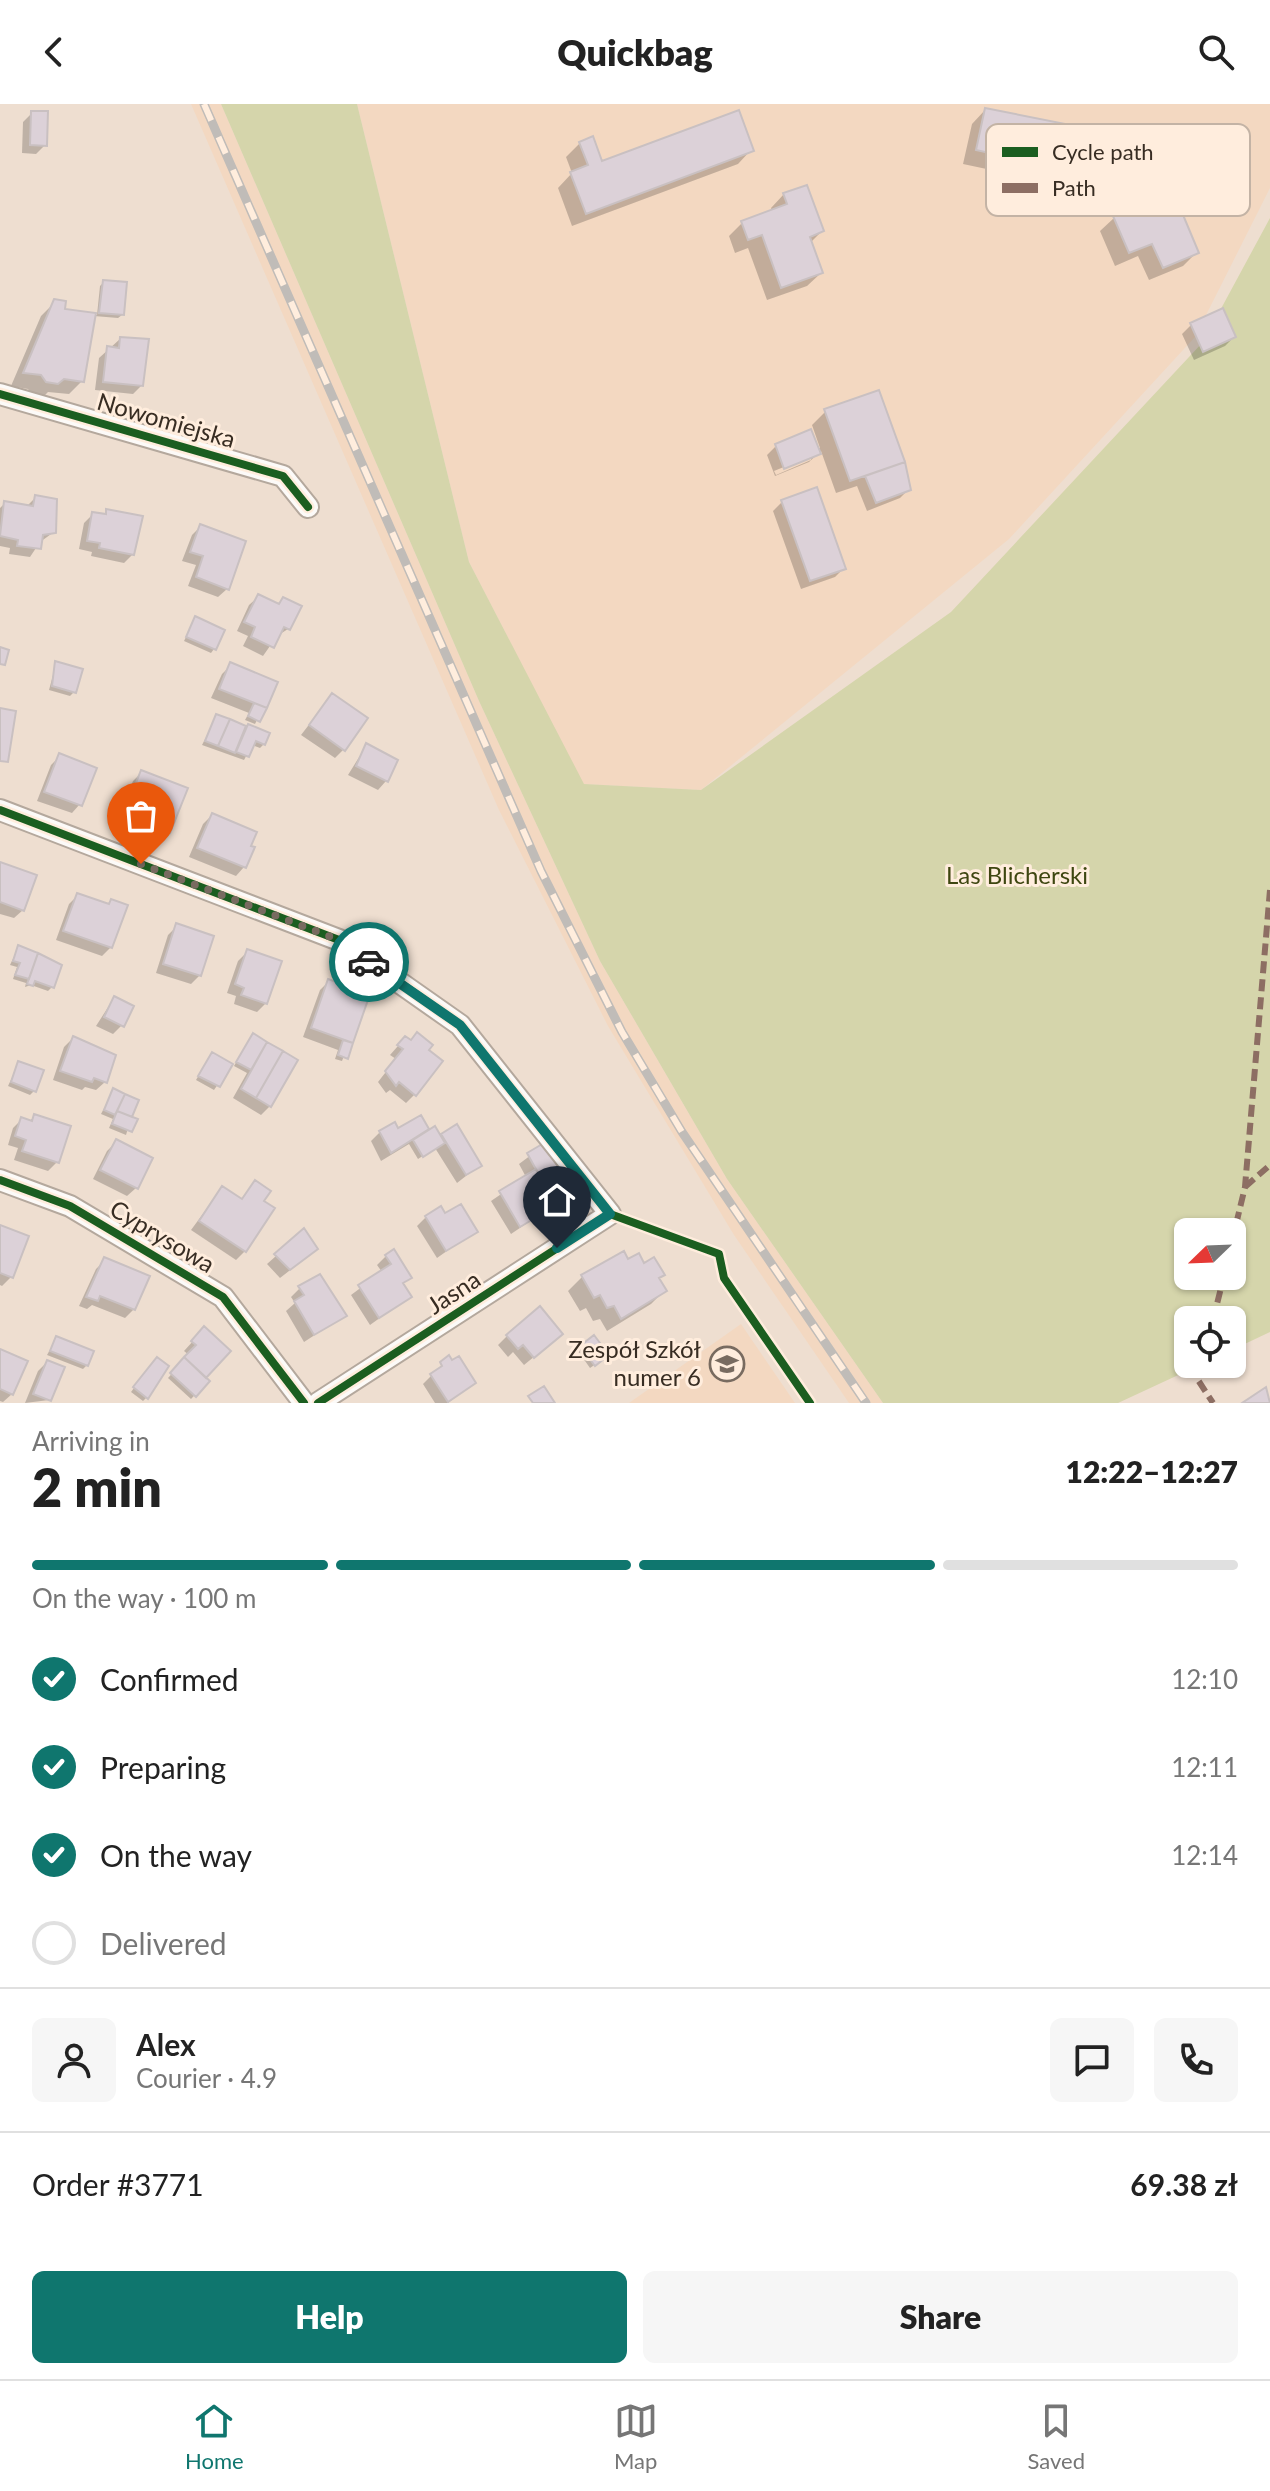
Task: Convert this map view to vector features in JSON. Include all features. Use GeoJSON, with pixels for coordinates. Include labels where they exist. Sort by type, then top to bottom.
{"type":"FeatureCollection","features":[{"type":"Feature","properties":{"kind":"street","name":"Nowomiejska"},"geometry":{"type":"LineString","coordinates":[[0,394],[283,476],[308,507]]}},
{"type":"Feature","properties":{"kind":"street","name":"Jasna"},"geometry":{"type":"LineString","coordinates":[[0,810],[339,940],[460,1025],[610,1214],[318,1403]]}},
{"type":"Feature","properties":{"kind":"street","name":"Cyprysowa"},"geometry":{"type":"LineString","coordinates":[[0,1180],[70,1206],[223,1297],[304,1403]]}},
{"type":"Feature","properties":{"kind":"shaded area"},"geometry":{"type":"Polygon","coordinates":[[[191,104],[221,104],[479,701],[600,961],[727,1179],[883,1403],[849,1403],[734,1235],[608,1026],[499,810],[191,104]]]}},
{"type":"Feature","properties":{"kind":"shaded area"},"geometry":{"type":"Polygon","coordinates":[[[357,104],[1270,104],[1270,188],[1195,337],[1009,539],[701,790],[583,784],[469,562],[357,104]]]}},
{"type":"Feature","properties":{"kind":"shaded area","name":"Zespół Szkół numer 6"},"geometry":{"type":"Polygon","coordinates":[[[741,1324],[795,1403],[629,1403],[741,1324]]]}},
{"type":"Feature","properties":{"kind":"green space","name":"Las Blicherski"},"geometry":{"type":"Polygon","coordinates":[[[221,104],[357,104],[469,562],[584,784],[701,790],[951,612],[1203,342],[1270,218],[1270,1332],[1246,1343],[1246,1306],[1174,1306],[1174,1377],[1118,1403],[883,1403],[727,1179],[600,961],[479,701],[221,104]]]}},
{"type":"Feature","properties":{"kind":"building"},"geometry":{"type":"Polygon","coordinates":[[[985,108],[1066,124],[986,124],[986,152],[976,150],[985,108]]]}},
{"type":"Feature","properties":{"kind":"building"},"geometry":{"type":"Polygon","coordinates":[[[739,110],[754,151],[586,214],[570,172],[588,165],[579,142],[593,136],[602,161],[739,110]]]}},
{"type":"Feature","properties":{"kind":"building"},"geometry":{"type":"Polygon","coordinates":[[[31,111],[48,111],[47,146],[30,145],[31,111]]]}},
{"type":"Feature","properties":{"kind":"building"},"geometry":{"type":"Polygon","coordinates":[[[807,185],[824,231],[810,237],[823,273],[781,288],[762,235],[748,240],[741,221],[787,204],[783,193],[807,185]]]}},
{"type":"Feature","properties":{"kind":"building"},"geometry":{"type":"Polygon","coordinates":[[[1113,216],[1183,216],[1199,253],[1163,268],[1152,244],[1129,253],[1113,216]]]}},
{"type":"Feature","properties":{"kind":"building"},"geometry":{"type":"Polygon","coordinates":[[[103,280],[127,282],[124,315],[99,313],[103,280]]]}},
{"type":"Feature","properties":{"kind":"building"},"geometry":{"type":"Polygon","coordinates":[[[54,299],[66,301],[65,309],[96,313],[84,382],[64,379],[58,384],[46,382],[41,375],[23,373],[54,299]]]}},
{"type":"Feature","properties":{"kind":"building"},"geometry":{"type":"Polygon","coordinates":[[[1223,308],[1236,337],[1203,352],[1190,323],[1223,308]]]}},
{"type":"Feature","properties":{"kind":"building"},"geometry":{"type":"Polygon","coordinates":[[[120,337],[149,339],[143,386],[103,382],[107,346],[119,348],[120,337]]]}},
{"type":"Feature","properties":{"kind":"building"},"geometry":{"type":"Polygon","coordinates":[[[879,390],[905,462],[850,481],[824,409],[879,390]]]}},
{"type":"Feature","properties":{"kind":"building"},"geometry":{"type":"Polygon","coordinates":[[[811,429],[821,454],[784,469],[775,444],[811,429]]]}},
{"type":"Feature","properties":{"kind":"building"},"geometry":{"type":"Polygon","coordinates":[[[905,462],[911,490],[876,503],[865,476],[905,462]]]}},
{"type":"Feature","properties":{"kind":"building"},"geometry":{"type":"Polygon","coordinates":[[[817,487],[846,569],[810,581],[781,500],[817,487]]]}},
{"type":"Feature","properties":{"kind":"building"},"geometry":{"type":"Polygon","coordinates":[[[35,495],[57,499],[56,533],[43,535],[41,549],[17,546],[18,540],[0,536],[4,501],[33,506],[35,495]]]}},
{"type":"Feature","properties":{"kind":"building"},"geometry":{"type":"Polygon","coordinates":[[[106,509],[143,516],[134,555],[99,548],[100,543],[87,541],[92,512],[106,514],[106,509]]]}},
{"type":"Feature","properties":{"kind":"building"},"geometry":{"type":"Polygon","coordinates":[[[200,524],[246,541],[229,590],[196,577],[203,556],[190,552],[200,524]]]}},
{"type":"Feature","properties":{"kind":"building"},"geometry":{"type":"Polygon","coordinates":[[[258,594],[279,604],[283,597],[302,606],[290,630],[284,627],[274,648],[251,637],[255,627],[244,622],[258,594]]]}},
{"type":"Feature","properties":{"kind":"building"},"geometry":{"type":"Polygon","coordinates":[[[195,616],[225,630],[216,650],[186,637],[195,616]]]}},
{"type":"Feature","properties":{"kind":"building"},"geometry":{"type":"Polygon","coordinates":[[[0,647],[9,650],[5,665],[0,664],[0,647]]]}},
{"type":"Feature","properties":{"kind":"building"},"geometry":{"type":"Polygon","coordinates":[[[55,661],[83,669],[76,693],[52,686],[55,661]]]}},
{"type":"Feature","properties":{"kind":"building"},"geometry":{"type":"Polygon","coordinates":[[[230,662],[278,682],[267,708],[219,689],[230,662]]]}},
{"type":"Feature","properties":{"kind":"building"},"geometry":{"type":"Polygon","coordinates":[[[332,693],[368,718],[345,751],[309,725],[332,693]]]}},
{"type":"Feature","properties":{"kind":"building"},"geometry":{"type":"Polygon","coordinates":[[[254,703],[267,708],[260,722],[248,716],[254,703]]]}},
{"type":"Feature","properties":{"kind":"building"},"geometry":{"type":"Polygon","coordinates":[[[0,708],[16,711],[8,762],[0,761],[0,708]]]}},
{"type":"Feature","properties":{"kind":"building"},"geometry":{"type":"Polygon","coordinates":[[[216,714],[230,719],[218,746],[205,741],[216,714]]]}},
{"type":"Feature","properties":{"kind":"building"},"geometry":{"type":"Polygon","coordinates":[[[230,719],[246,726],[235,753],[218,746],[230,719]]]}},
{"type":"Feature","properties":{"kind":"building"},"geometry":{"type":"Polygon","coordinates":[[[248,724],[270,733],[265,745],[256,741],[249,757],[236,752],[248,724]]]}},
{"type":"Feature","properties":{"kind":"building"},"geometry":{"type":"Polygon","coordinates":[[[366,743],[398,760],[388,782],[356,766],[366,743]]]}},
{"type":"Feature","properties":{"kind":"building"},"geometry":{"type":"Polygon","coordinates":[[[59,753],[97,768],[82,806],[44,792],[59,753]]]}},
{"type":"Feature","properties":{"kind":"building"},"geometry":{"type":"Polygon","coordinates":[[[141,770],[188,788],[170,833],[124,814],[141,770]]]}},
{"type":"Feature","properties":{"kind":"building"},"geometry":{"type":"Polygon","coordinates":[[[212,813],[257,832],[251,846],[255,847],[246,868],[197,848],[212,813]]]}},
{"type":"Feature","properties":{"kind":"building"},"geometry":{"type":"Polygon","coordinates":[[[0,862],[37,875],[24,911],[0,902],[0,862]]]}},
{"type":"Feature","properties":{"kind":"building"},"geometry":{"type":"Polygon","coordinates":[[[77,893],[109,904],[111,899],[128,905],[112,948],[63,931],[77,893]]]}},
{"type":"Feature","properties":{"kind":"building"},"geometry":{"type":"Polygon","coordinates":[[[176,923],[214,936],[201,976],[163,964],[176,923]]]}},
{"type":"Feature","properties":{"kind":"building"},"geometry":{"type":"Polygon","coordinates":[[[18,945],[38,953],[29,979],[15,975],[20,963],[13,961],[18,945]]]}},
{"type":"Feature","properties":{"kind":"building"},"geometry":{"type":"Polygon","coordinates":[[[247,949],[282,961],[267,1004],[241,995],[244,988],[235,984],[247,949]]]}},
{"type":"Feature","properties":{"kind":"building"},"geometry":{"type":"Polygon","coordinates":[[[38,953],[62,965],[54,988],[35,981],[33,986],[27,984],[38,953]]]}},
{"type":"Feature","properties":{"kind":"building"},"geometry":{"type":"Polygon","coordinates":[[[328,979],[370,994],[353,1043],[311,1028],[328,979]]]}},
{"type":"Feature","properties":{"kind":"building"},"geometry":{"type":"Polygon","coordinates":[[[114,996],[134,1006],[124,1027],[104,1017],[114,996]]]}},
{"type":"Feature","properties":{"kind":"building"},"geometry":{"type":"Polygon","coordinates":[[[417,1032],[433,1045],[429,1050],[443,1061],[416,1096],[399,1082],[396,1086],[385,1071],[403,1049],[397,1045],[405,1036],[411,1040],[417,1032]]]}},
{"type":"Feature","properties":{"kind":"building"},"geometry":{"type":"Polygon","coordinates":[[[253,1033],[267,1042],[251,1070],[236,1062],[253,1033]]]}},
{"type":"Feature","properties":{"kind":"building"},"geometry":{"type":"Polygon","coordinates":[[[73,1036],[116,1055],[107,1083],[94,1078],[92,1082],[60,1071],[73,1036]]]}},
{"type":"Feature","properties":{"kind":"building"},"geometry":{"type":"Polygon","coordinates":[[[343,1040],[353,1043],[348,1059],[338,1055],[343,1040]]]}},
{"type":"Feature","properties":{"kind":"building"},"geometry":{"type":"Polygon","coordinates":[[[267,1042],[283,1051],[256,1098],[241,1089],[267,1042]]]}},
{"type":"Feature","properties":{"kind":"building"},"geometry":{"type":"Polygon","coordinates":[[[283,1051],[298,1060],[271,1107],[256,1098],[283,1051]]]}},
{"type":"Feature","properties":{"kind":"building"},"geometry":{"type":"Polygon","coordinates":[[[212,1052],[233,1064],[220,1087],[198,1076],[212,1052]]]}},
{"type":"Feature","properties":{"kind":"building"},"geometry":{"type":"Polygon","coordinates":[[[18,1061],[44,1070],[36,1092],[11,1082],[18,1061]]]}},
{"type":"Feature","properties":{"kind":"building"},"geometry":{"type":"Polygon","coordinates":[[[113,1088],[125,1094],[115,1115],[104,1110],[113,1088]]]}},
{"type":"Feature","properties":{"kind":"building"},"geometry":{"type":"Polygon","coordinates":[[[125,1094],[139,1100],[132,1117],[117,1111],[125,1094]]]}},
{"type":"Feature","properties":{"kind":"building"},"geometry":{"type":"Polygon","coordinates":[[[117,1111],[138,1119],[132,1132],[112,1124],[117,1111]]]}},
{"type":"Feature","properties":{"kind":"building"},"geometry":{"type":"Polygon","coordinates":[[[34,1114],[71,1126],[59,1163],[22,1151],[26,1140],[15,1136],[21,1117],[32,1121],[34,1114]]]}},
{"type":"Feature","properties":{"kind":"building"},"geometry":{"type":"Polygon","coordinates":[[[421,1115],[429,1129],[391,1153],[379,1131],[395,1122],[398,1128],[421,1115]]]}},
{"type":"Feature","properties":{"kind":"building"},"geometry":{"type":"Polygon","coordinates":[[[457,1124],[482,1166],[466,1175],[441,1134],[457,1124]]]}},
{"type":"Feature","properties":{"kind":"building"},"geometry":{"type":"Polygon","coordinates":[[[435,1126],[445,1143],[423,1157],[413,1140],[435,1126]]]}},
{"type":"Feature","properties":{"kind":"building"},"geometry":{"type":"Polygon","coordinates":[[[116,1139],[153,1158],[138,1189],[100,1170],[116,1139]]]}},
{"type":"Feature","properties":{"kind":"building"},"geometry":{"type":"Polygon","coordinates":[[[544,1143],[566,1180],[548,1191],[527,1153],[544,1143]]]}},
{"type":"Feature","properties":{"kind":"building"},"geometry":{"type":"Polygon","coordinates":[[[536,1169],[557,1205],[520,1227],[499,1191],[536,1169]]]}},
{"type":"Feature","properties":{"kind":"building"},"geometry":{"type":"Polygon","coordinates":[[[255,1180],[271,1191],[264,1201],[275,1208],[246,1252],[199,1221],[222,1186],[242,1199],[255,1180]]]}},
{"type":"Feature","properties":{"kind":"building"},"geometry":{"type":"Polygon","coordinates":[[[461,1204],[478,1232],[446,1251],[425,1216],[441,1206],[445,1213],[461,1204]]]}},
{"type":"Feature","properties":{"kind":"building"},"geometry":{"type":"Polygon","coordinates":[[[0,1225],[29,1236],[13,1278],[0,1273],[0,1225]]]}},
{"type":"Feature","properties":{"kind":"building"},"geometry":{"type":"Polygon","coordinates":[[[304,1228],[318,1249],[290,1270],[274,1254],[304,1228]]]}},
{"type":"Feature","properties":{"kind":"building"},"geometry":{"type":"Polygon","coordinates":[[[394,1249],[412,1278],[403,1283],[412,1297],[379,1318],[358,1285],[391,1264],[385,1255],[394,1249]]]}},
{"type":"Feature","properties":{"kind":"building"},"geometry":{"type":"Polygon","coordinates":[[[624,1251],[628,1259],[639,1253],[644,1263],[654,1257],[665,1275],[659,1278],[667,1291],[621,1319],[614,1306],[607,1308],[600,1295],[594,1298],[581,1275],[624,1251]]]}},
{"type":"Feature","properties":{"kind":"building"},"geometry":{"type":"Polygon","coordinates":[[[104,1257],[150,1276],[135,1310],[100,1296],[98,1301],[86,1297],[104,1257]]]}},
{"type":"Feature","properties":{"kind":"building"},"geometry":{"type":"Polygon","coordinates":[[[320,1274],[347,1316],[314,1335],[294,1301],[304,1295],[298,1286],[320,1274]]]}},
{"type":"Feature","properties":{"kind":"building"},"geometry":{"type":"Polygon","coordinates":[[[540,1306],[563,1334],[534,1358],[523,1345],[518,1349],[506,1335],[540,1306]]]}},
{"type":"Feature","properties":{"kind":"building"},"geometry":{"type":"Polygon","coordinates":[[[204,1326],[231,1351],[206,1378],[184,1357],[196,1345],[191,1341],[204,1326]]]}},
{"type":"Feature","properties":{"kind":"building"},"geometry":{"type":"Polygon","coordinates":[[[594,1335],[609,1355],[595,1366],[580,1346],[594,1335]]]}},
{"type":"Feature","properties":{"kind":"building"},"geometry":{"type":"Polygon","coordinates":[[[56,1336],[94,1351],[88,1366],[50,1351],[56,1336]]]}},
{"type":"Feature","properties":{"kind":"building"},"geometry":{"type":"Polygon","coordinates":[[[0,1349],[28,1361],[13,1395],[0,1389],[0,1349]]]}},
{"type":"Feature","properties":{"kind":"building"},"geometry":{"type":"Polygon","coordinates":[[[449,1355],[452,1360],[459,1356],[476,1383],[448,1402],[430,1374],[442,1366],[440,1362],[449,1355]]]}},
{"type":"Feature","properties":{"kind":"building"},"geometry":{"type":"Polygon","coordinates":[[[157,1357],[169,1366],[148,1399],[133,1387],[157,1357]]]}},
{"type":"Feature","properties":{"kind":"building"},"geometry":{"type":"Polygon","coordinates":[[[184,1357],[210,1381],[196,1397],[170,1373],[184,1357]]]}},
{"type":"Feature","properties":{"kind":"building"},"geometry":{"type":"Polygon","coordinates":[[[47,1360],[65,1367],[51,1401],[33,1394],[47,1360]]]}},
{"type":"Feature","properties":{"kind":"building"},"geometry":{"type":"Polygon","coordinates":[[[544,1386],[555,1403],[533,1403],[528,1396],[544,1386]]]}},
{"type":"Feature","properties":{"kind":"building"},"geometry":{"type":"Polygon","coordinates":[[[1266,1387],[1270,1403],[1242,1403],[1266,1387]]]}},
{"type":"Feature","properties":{"kind":"railway"},"geometry":{"type":"LineString","coordinates":[[204,104],[541,871],[622,1032],[682,1132],[866,1403]]}},
{"type":"Feature","properties":{"kind":"marked path"},"geometry":{"type":"LineString","coordinates":[[1238,1218],[1245,1187],[1270,890]]}},
{"type":"Feature","properties":{"kind":"marked path"},"geometry":{"type":"LineString","coordinates":[[1245,1187],[1270,1165]]}},
{"type":"Feature","properties":{"kind":"marked path"},"geometry":{"type":"LineString","coordinates":[[1216,1306],[1220,1290]]}},
{"type":"Feature","properties":{"kind":"marked path"},"geometry":{"type":"LineString","coordinates":[[1198,1378],[1213,1403]]}},
{"type":"Feature","properties":{"kind":"cycle path"},"geometry":{"type":"LineString","coordinates":[[0,394],[283,476],[308,507]]}},
{"type":"Feature","properties":{"kind":"cycle path"},"geometry":{"type":"LineString","coordinates":[[0,810],[339,940],[460,1025],[610,1214]]}},
{"type":"Feature","properties":{"kind":"cycle path"},"geometry":{"type":"LineString","coordinates":[[0,1180],[70,1206],[223,1297],[304,1403]]}},
{"type":"Feature","properties":{"kind":"cycle path"},"geometry":{"type":"LineString","coordinates":[[610,1214],[719,1254],[724,1278],[810,1403]]}},
{"type":"Feature","properties":{"kind":"cycle path"},"geometry":{"type":"LineString","coordinates":[[318,1403],[610,1214]]}},
{"type":"Feature","properties":{"kind":"way so far"},"geometry":{"type":"LineString","coordinates":[[141,864],[339,940],[369,962]]}},
{"type":"Feature","properties":{"kind":"place","name":"Zespół Szkół numer 6"},"geometry":{"type":"Point","coordinates":[727,1364]}},
{"type":"Feature","properties":{"kind":"route"},"geometry":{"type":"LineString","coordinates":[[369,962],[460,1025],[610,1214],[557,1248]]}}]}
